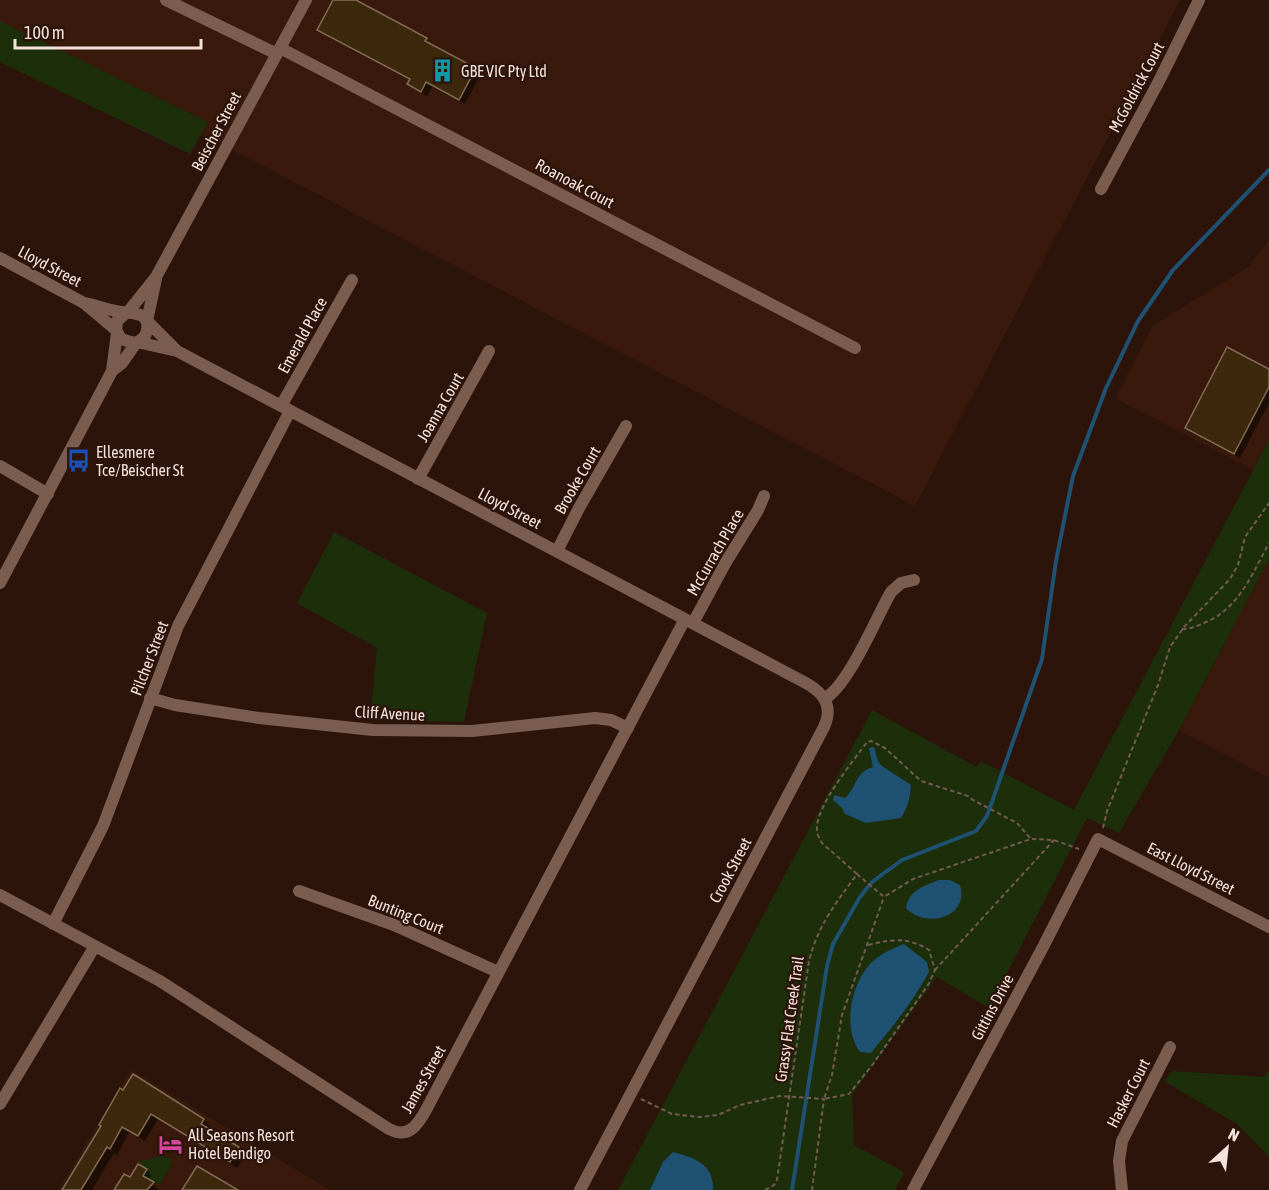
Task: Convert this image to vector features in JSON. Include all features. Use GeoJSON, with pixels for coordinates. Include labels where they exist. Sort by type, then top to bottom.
{"type":"FeatureCollection","features":[{"type":"Feature","properties":{"kind":"street","name":"Roanoak Court"},"geometry":{"type":"LineString","coordinates":[[166,0],[278,51],[855,348]]}},
{"type":"Feature","properties":{"kind":"street","name":"Beischer Street"},"geometry":{"type":"LineString","coordinates":[[127,312],[156,277],[306,0]]}},
{"type":"Feature","properties":{"kind":"street","name":"McGoldrick Court"},"geometry":{"type":"LineString","coordinates":[[1101,189],[1160,81],[1199,0]]}},
{"type":"Feature","properties":{"kind":"street","name":"Lloyd Street"},"geometry":{"type":"LineString","coordinates":[[0,258],[84,303],[117,332]]}},
{"type":"Feature","properties":{"kind":"street","name":"Beischer Street"},"geometry":{"type":"LineString","coordinates":[[147,321],[156,277]]}},
{"type":"Feature","properties":{"kind":"street","name":"Emerald Place"},"geometry":{"type":"LineString","coordinates":[[286,408],[352,280]]}},
{"type":"Feature","properties":{"kind":"street","name":"Lloyd Street"},"geometry":{"type":"LineString","coordinates":[[84,303],[127,312]]}},
{"type":"Feature","properties":{"kind":"street"},"geometry":{"type":"LineString","coordinates":[[0,583],[112,371],[117,321],[127,312],[138,313],[147,321],[146,334],[137,342],[122,363],[112,371]]}},
{"type":"Feature","properties":{"kind":"street","name":"Lloyd Street"},"geometry":{"type":"LineString","coordinates":[[147,321],[177,351]]}},
{"type":"Feature","properties":{"kind":"street"},"geometry":{"type":"LineString","coordinates":[[117,332],[125,342],[137,342]]}},
{"type":"Feature","properties":{"kind":"street","name":"Lloyd Street"},"geometry":{"type":"LineString","coordinates":[[137,342],[177,351],[811,686],[825,698]]}},
{"type":"Feature","properties":{"kind":"street","name":"Joanna Court"},"geometry":{"type":"LineString","coordinates":[[418,479],[489,351]]}},
{"type":"Feature","properties":{"kind":"street","name":"Pilcher Street"},"geometry":{"type":"LineString","coordinates":[[53,924],[100,834],[178,626],[286,408]]}},
{"type":"Feature","properties":{"kind":"street","name":"Brooke Court"},"geometry":{"type":"LineString","coordinates":[[557,551],[626,426]]}},
{"type":"Feature","properties":{"kind":"street"},"geometry":{"type":"LineString","coordinates":[[0,466],[48,494]]}},
{"type":"Feature","properties":{"kind":"street","name":"McCurrach Place"},"geometry":{"type":"LineString","coordinates":[[689,621],[758,510],[764,496]]}},
{"type":"Feature","properties":{"kind":"street"},"geometry":{"type":"LineString","coordinates":[[825,698],[835,692],[846,675],[891,592],[901,583],[914,580]]}},
{"type":"Feature","properties":{"kind":"street","name":"James Street"},"geometry":{"type":"LineString","coordinates":[[0,896],[160,981],[389,1129],[402,1133],[410,1131],[420,1121],[628,728],[689,621]]}},
{"type":"Feature","properties":{"kind":"street","name":"Cliff Avenue"},"geometry":{"type":"LineString","coordinates":[[150,698],[166,704],[248,717],[373,730],[471,731],[595,718],[611,720],[628,728]]}},
{"type":"Feature","properties":{"kind":"street","name":"Crook Street"},"geometry":{"type":"LineString","coordinates":[[580,1190],[824,727],[829,708],[825,698]]}},
{"type":"Feature","properties":{"kind":"street","name":"Gittins Drive"},"geometry":{"type":"LineString","coordinates":[[913,1190],[1098,839]]}},
{"type":"Feature","properties":{"kind":"street","name":"East Lloyd Street"},"geometry":{"type":"LineString","coordinates":[[1098,839],[1269,927]]}},
{"type":"Feature","properties":{"kind":"street","name":"Bunting Court"},"geometry":{"type":"LineString","coordinates":[[298,891],[413,933],[498,972]]}},
{"type":"Feature","properties":{"kind":"street"},"geometry":{"type":"LineString","coordinates":[[0,1104],[95,946]]}},
{"type":"Feature","properties":{"kind":"street","name":"Hasker Court"},"geometry":{"type":"LineString","coordinates":[[1122,1190],[1119,1171],[1119,1151],[1122,1141],[1170,1047]]}},
{"type":"Feature","properties":{"kind":"path"},"geometry":{"type":"LineString","coordinates":[[1098,839],[1158,685],[1170,647],[1182,629],[1230,579],[1238,565],[1245,537],[1269,503]]}},
{"type":"Feature","properties":{"kind":"path"},"geometry":{"type":"LineString","coordinates":[[1182,629],[1189,629],[1208,621],[1227,610],[1247,585],[1269,543]]}},
{"type":"Feature","properties":{"kind":"path"},"geometry":{"type":"LineString","coordinates":[[884,897],[822,843],[817,825],[829,795],[867,742],[871,741],[885,748],[921,781],[968,796],[1017,824],[1031,839]]}},
{"type":"Feature","properties":{"kind":"path"},"geometry":{"type":"LineString","coordinates":[[812,1190],[824,1099],[832,1075],[842,1015],[884,897],[913,879],[1031,839],[1054,840],[1090,855]]}},
{"type":"Feature","properties":{"kind":"path","name":"Grassy Flat Creek Trail"},"geometry":{"type":"LineString","coordinates":[[859,875],[825,918],[813,946],[790,1096],[824,1099],[849,1094],[873,1064],[928,984],[935,970],[1054,840]]}},
{"type":"Feature","properties":{"kind":"path"},"geometry":{"type":"LineString","coordinates":[[868,945],[885,941],[915,941],[929,950],[935,970]]}},
{"type":"Feature","properties":{"kind":"path"},"geometry":{"type":"LineString","coordinates":[[631,1093],[672,1114],[688,1117],[718,1115],[753,1101],[790,1096],[777,1180],[774,1185],[765,1190]]}},
{"type":"Feature","properties":{"kind":"shaded area"},"geometry":{"type":"Polygon","coordinates":[[[0,0],[1180,0],[915,506],[202,134],[190,154],[0,62],[0,0]]]}},
{"type":"Feature","properties":{"kind":"shaded area"},"geometry":{"type":"Polygon","coordinates":[[[1269,240],[1269,440],[1253,470],[1115,398],[1152,326],[1248,267],[1269,240]]]}},
{"type":"Feature","properties":{"kind":"shaded area"},"geometry":{"type":"Polygon","coordinates":[[[1269,559],[1269,778],[1179,730],[1269,559]]]}},
{"type":"Feature","properties":{"kind":"shaded area","name":"All Seasons Resort Hotel Bendigo"},"geometry":{"type":"Polygon","coordinates":[[[131,1070],[330,1190],[58,1190],[131,1070]]]}},
{"type":"Feature","properties":{"kind":"green space"},"geometry":{"type":"Polygon","coordinates":[[[0,21],[208,122],[190,154],[0,62],[0,21]]]}},
{"type":"Feature","properties":{"kind":"green space"},"geometry":{"type":"Polygon","coordinates":[[[1269,440],[1269,559],[1179,730],[1119,833],[1087,818],[989,1008],[937,977],[852,1095],[854,1145],[904,1172],[895,1190],[618,1190],[872,710],[977,767],[981,761],[1074,810],[1269,440]]]}},
{"type":"Feature","properties":{"kind":"green space"},"geometry":{"type":"Polygon","coordinates":[[[334,532],[487,613],[464,722],[370,720],[377,648],[297,603],[334,532]]]}},
{"type":"Feature","properties":{"kind":"green space"},"geometry":{"type":"Polygon","coordinates":[[[1269,1069],[1269,1157],[1237,1124],[1164,1081],[1172,1071],[1264,1077],[1269,1069]]]}},
{"type":"Feature","properties":{"kind":"green space"},"geometry":{"type":"Polygon","coordinates":[[[162,1156],[171,1158],[172,1163],[161,1183],[155,1184],[143,1176],[147,1169],[138,1164],[140,1161],[162,1156]]]}},
{"type":"Feature","properties":{"kind":"water"},"geometry":{"type":"Polygon","coordinates":[[[874,747],[882,766],[911,785],[911,790],[901,818],[866,823],[845,814],[833,800],[834,795],[845,798],[859,776],[873,767],[869,748],[874,747]]]}},
{"type":"Feature","properties":{"kind":"water"},"geometry":{"type":"Polygon","coordinates":[[[939,880],[950,880],[960,885],[961,896],[952,912],[934,919],[923,918],[906,908],[914,893],[939,880]]]}},
{"type":"Feature","properties":{"kind":"water"},"geometry":{"type":"Polygon","coordinates":[[[904,944],[927,962],[929,972],[895,1024],[871,1053],[860,1052],[854,1042],[850,1019],[858,982],[871,963],[904,944]]]}},
{"type":"Feature","properties":{"kind":"water"},"geometry":{"type":"Polygon","coordinates":[[[673,1152],[696,1160],[707,1168],[713,1190],[650,1190],[663,1162],[673,1152]]]}},
{"type":"Feature","properties":{"kind":"building"},"geometry":{"type":"Polygon","coordinates":[[[333,0],[356,0],[427,38],[425,41],[476,68],[459,100],[426,82],[421,92],[407,84],[410,79],[317,30],[333,0]]]}},
{"type":"Feature","properties":{"kind":"building"},"geometry":{"type":"Polygon","coordinates":[[[1227,347],[1269,369],[1269,387],[1234,454],[1185,428],[1227,347]]]}},
{"type":"Feature","properties":{"kind":"building"},"geometry":{"type":"Polygon","coordinates":[[[133,1074],[204,1119],[201,1124],[239,1147],[230,1162],[151,1114],[138,1136],[122,1127],[110,1149],[107,1147],[81,1190],[62,1190],[101,1126],[99,1125],[120,1088],[123,1090],[133,1074]]]}},
{"type":"Feature","properties":{"kind":"building"},"geometry":{"type":"Polygon","coordinates":[[[138,1164],[147,1169],[143,1176],[154,1182],[147,1190],[114,1190],[124,1174],[130,1177],[138,1164]]]}},
{"type":"Feature","properties":{"kind":"building"},"geometry":{"type":"Polygon","coordinates":[[[197,1166],[238,1190],[182,1190],[197,1166]]]}},
{"type":"Feature","properties":{"kind":"waterway"},"geometry":{"type":"LineString","coordinates":[[792,1190],[827,966],[833,944],[860,897],[872,882],[902,860],[976,831],[987,816],[1042,659],[1056,561],[1073,476],[1106,388],[1138,321],[1173,270],[1269,170]]}},
{"type":"Feature","properties":{"kind":"place","name":"GBE VIC Pty Ltd"},"geometry":{"type":"Point","coordinates":[443,71]}},
{"type":"Feature","properties":{"kind":"place","name":"Ellesmere Tce/Beischer St"},"geometry":{"type":"Point","coordinates":[78,461]}},
{"type":"Feature","properties":{"kind":"place","name":"All Seasons Resort Hotel Bendigo"},"geometry":{"type":"Point","coordinates":[170,1144]}}]}
